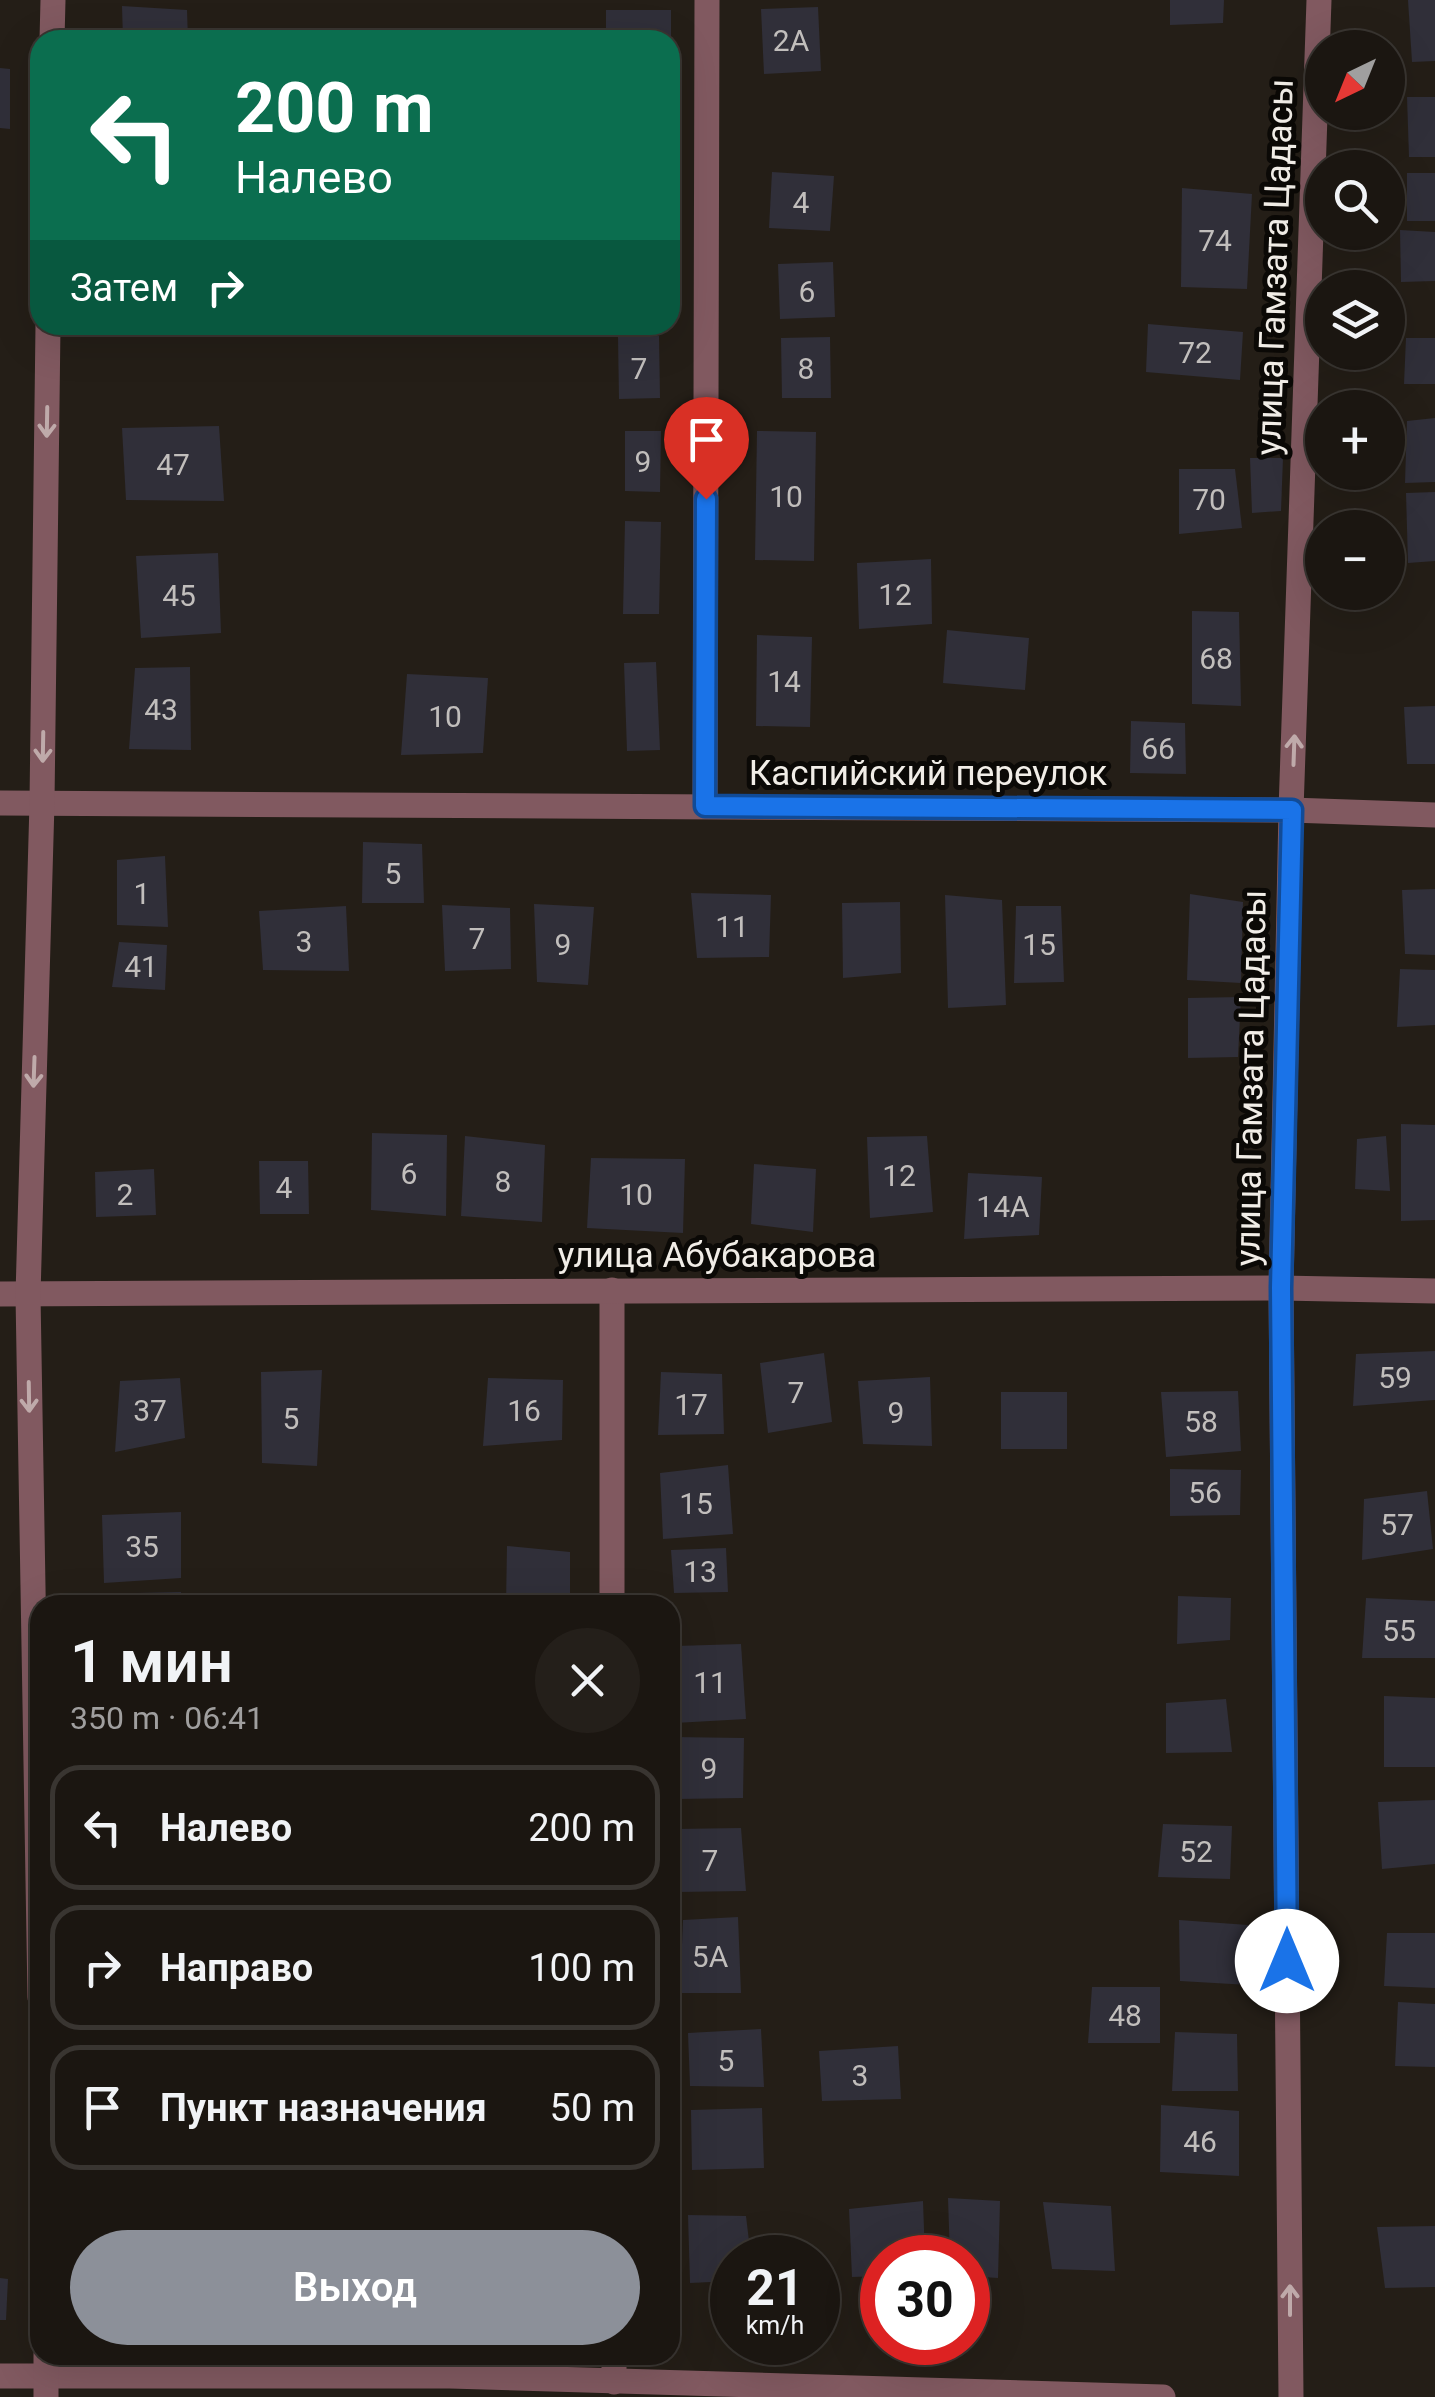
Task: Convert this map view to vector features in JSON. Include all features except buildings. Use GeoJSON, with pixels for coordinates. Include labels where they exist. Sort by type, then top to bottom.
{"type":"FeatureCollection","features":[{"type":"Feature","properties":{"kind":"street"},"geometry":{"type":"LineString","coordinates":[[52,30],[53,0]]}},
{"type":"Feature","properties":{"kind":"street"},"geometry":{"type":"LineString","coordinates":[[705,806],[707,0]]}},
{"type":"Feature","properties":{"kind":"street","name":"улица Гамзата Цадасы"},"geometry":{"type":"LineString","coordinates":[[1291,2397],[1281,1288],[1292,810],[1320,0]]}},
{"type":"Feature","properties":{"kind":"street"},"geometry":{"type":"LineString","coordinates":[[33,1595],[28,1295],[42,803],[48,335]]}},
{"type":"Feature","properties":{"kind":"street","name":"Каспийский переулок"},"geometry":{"type":"LineString","coordinates":[[0,803],[1292,810],[1435,815]]}},
{"type":"Feature","properties":{"kind":"street","name":"улица Абубакарова"},"geometry":{"type":"LineString","coordinates":[[0,1294],[1281,1288],[1435,1291]]}},
{"type":"Feature","properties":{"kind":"street"},"geometry":{"type":"LineString","coordinates":[[612,1290],[612,1595]]}},
{"type":"Feature","properties":{"kind":"street"},"geometry":{"type":"LineString","coordinates":[[614,2365],[614,2382]]}},
{"type":"Feature","properties":{"kind":"street"},"geometry":{"type":"LineString","coordinates":[[0,2376],[451,2387],[614,2382],[1162,2397]]}},
{"type":"Feature","properties":{"kind":"route"},"geometry":{"type":"LineString","coordinates":[[706,499],[705,806],[1292,810],[1281,1288],[1287,1961]]}}]}
